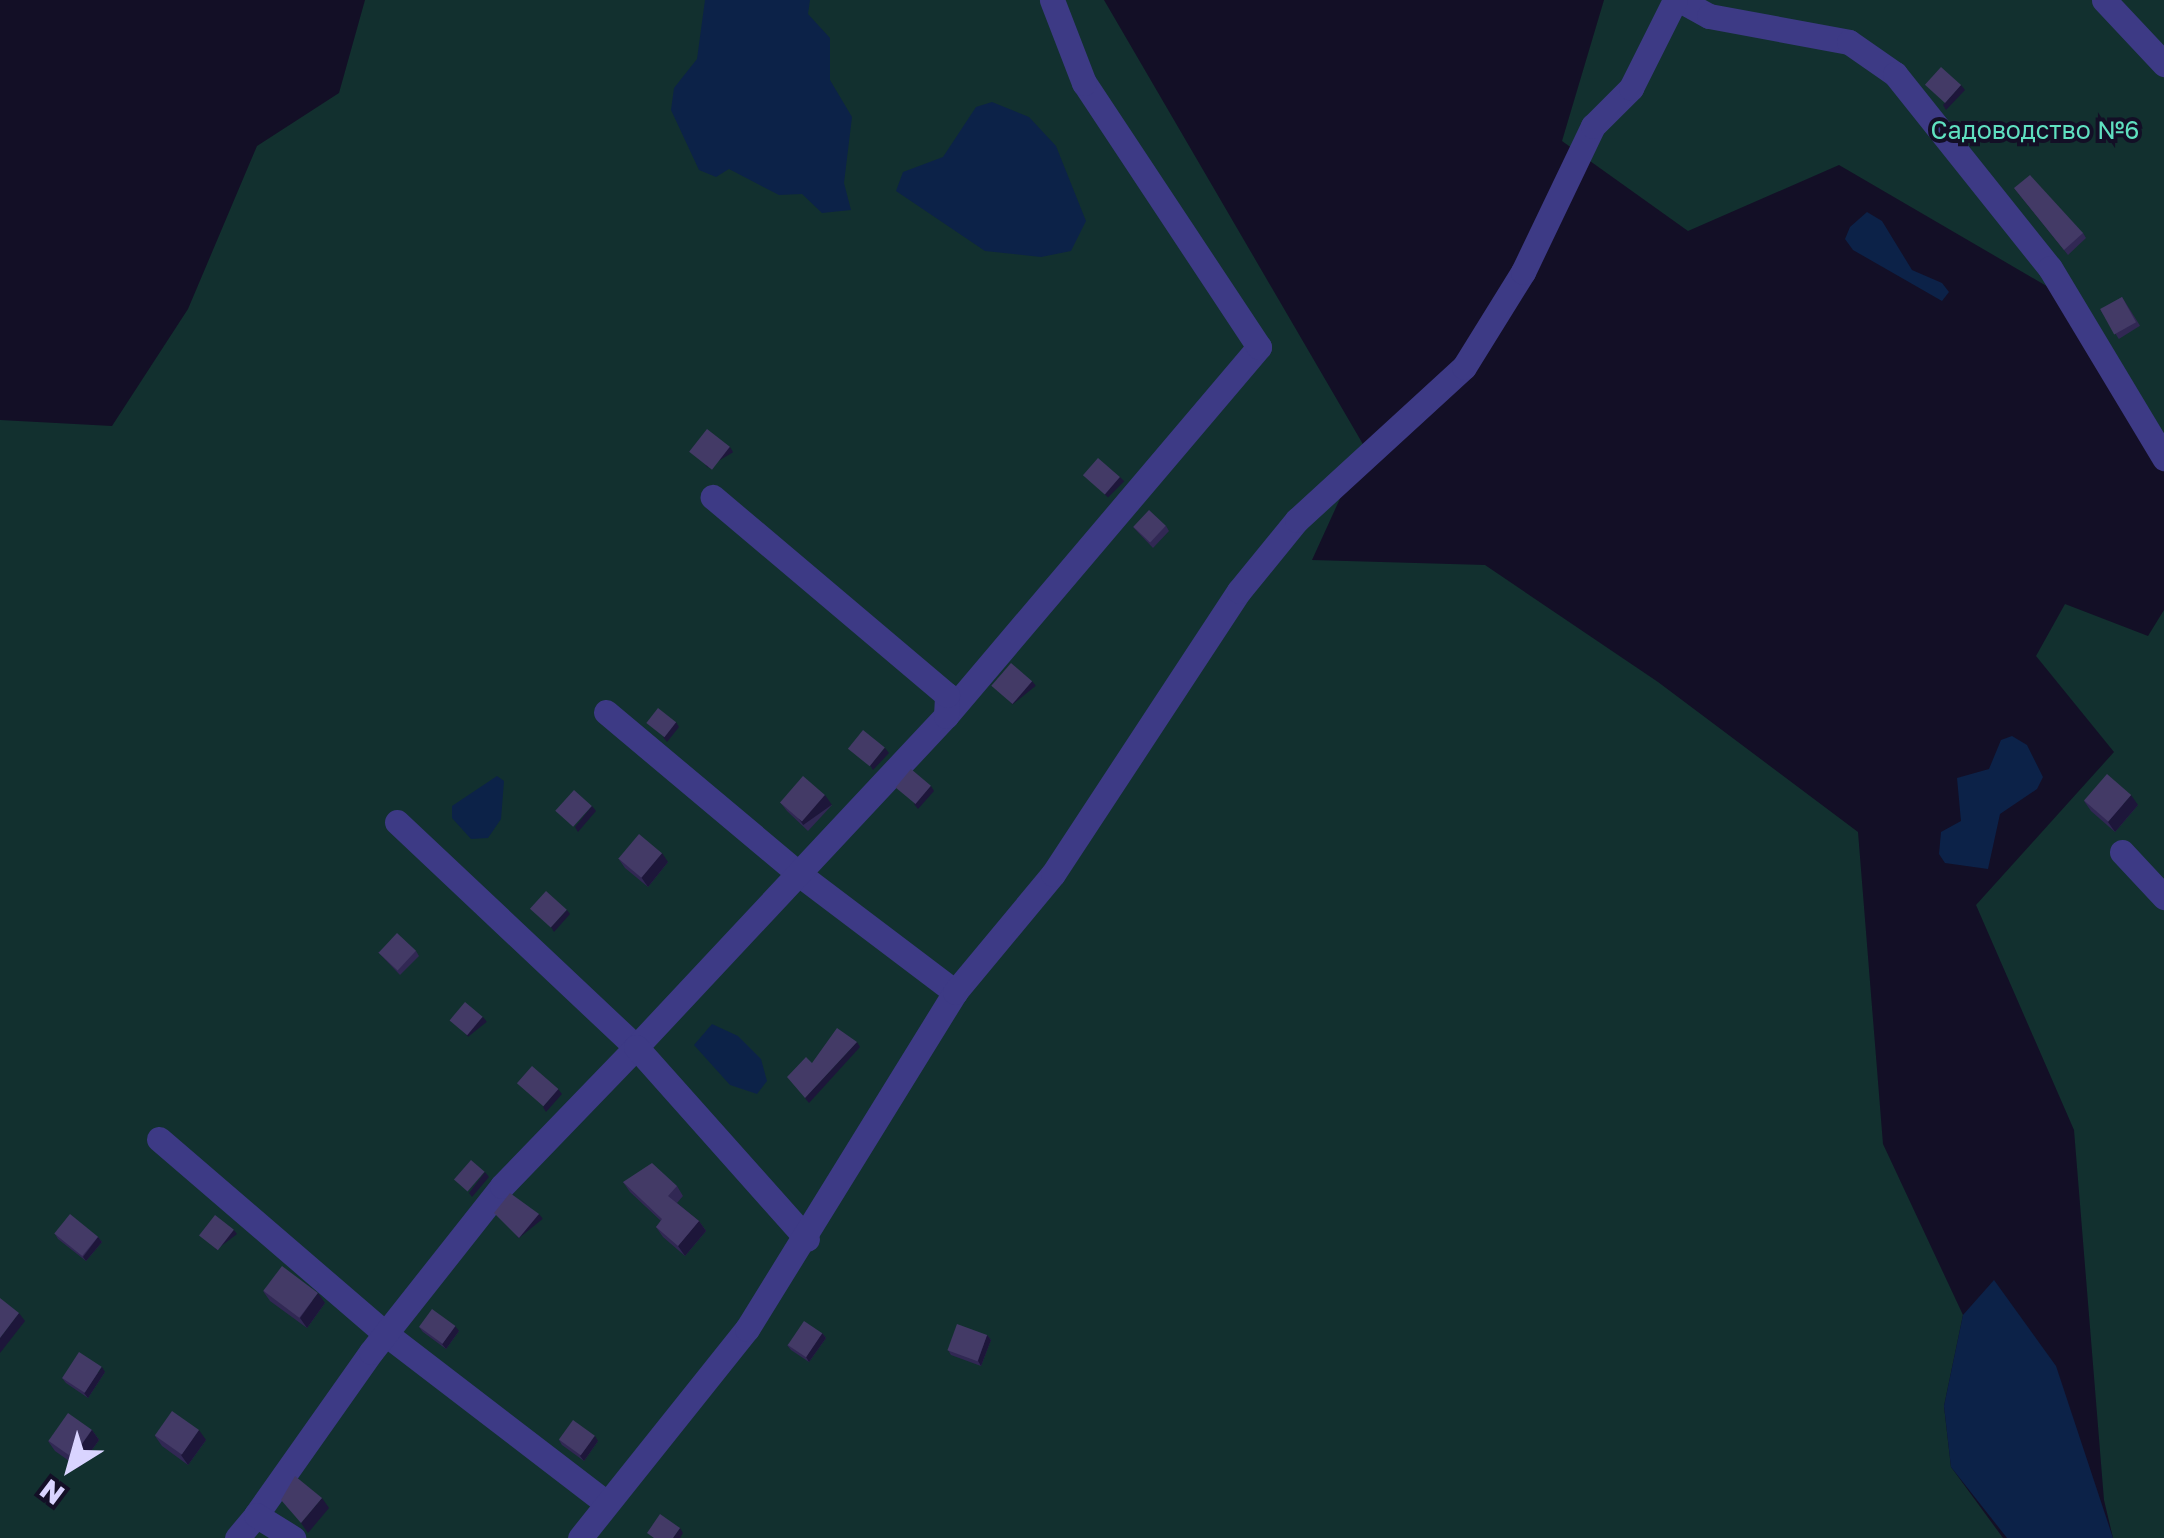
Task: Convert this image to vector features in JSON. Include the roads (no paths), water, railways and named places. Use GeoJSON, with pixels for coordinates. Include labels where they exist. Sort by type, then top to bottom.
{"type":"FeatureCollection","features":[{"type":"Feature","properties":{"kind":"lane"},"geometry":{"type":"LineString","coordinates":[[237,1538],[386,1334],[502,1186],[946,716],[1259,347],[1084,83],[1052,0]]}},
{"type":"Feature","properties":{"kind":"lane"},"geometry":{"type":"LineString","coordinates":[[580,1538],[747,1329],[807,1239],[956,992],[1053,874],[1170,692],[1297,520],[1464,367],[1522,272],[1594,126],[1632,88],[1678,0],[1709,16],[1849,42],[1894,74],[2050,268],[2164,458]]}},
{"type":"Feature","properties":{"kind":"lane"},"geometry":{"type":"LineString","coordinates":[[2104,0],[2164,64]]}},
{"type":"Feature","properties":{"kind":"lane"},"geometry":{"type":"LineString","coordinates":[[714,497],[947,695],[946,716]]}},
{"type":"Feature","properties":{"kind":"lane"},"geometry":{"type":"LineString","coordinates":[[606,712],[800,874],[956,992]]}},
{"type":"Feature","properties":{"kind":"lane"},"geometry":{"type":"LineString","coordinates":[[396,822],[636,1047],[807,1239]]}},
{"type":"Feature","properties":{"kind":"lane"},"geometry":{"type":"LineString","coordinates":[[2122,852],[2164,897]]}},
{"type":"Feature","properties":{"kind":"lane"},"geometry":{"type":"LineString","coordinates":[[160,1139],[386,1334],[605,1502]]}},
{"type":"Feature","properties":{"kind":"lane"},"geometry":{"type":"LineString","coordinates":[[256,1515],[293,1538]]}},
{"type":"Feature","properties":{"kind":"water"},"geometry":{"type":"Polygon","coordinates":[[[705,0],[810,0],[808,14],[830,38],[830,80],[852,117],[844,183],[851,210],[822,213],[802,194],[779,195],[729,169],[716,177],[699,170],[671,110],[674,88],[697,59],[705,0]]]}},
{"type":"Feature","properties":{"kind":"water"},"geometry":{"type":"Polygon","coordinates":[[[992,102],[1029,117],[1056,146],[1086,221],[1071,251],[1041,257],[985,251],[896,191],[903,172],[943,157],[976,107],[992,102]]]}},
{"type":"Feature","properties":{"kind":"water"},"geometry":{"type":"Polygon","coordinates":[[[1867,212],[1882,221],[1912,270],[1942,283],[1949,292],[1942,301],[1853,250],[1845,239],[1850,227],[1867,212]]]}},
{"type":"Feature","properties":{"kind":"water"},"geometry":{"type":"Polygon","coordinates":[[[2012,736],[2027,745],[2043,777],[2037,789],[2000,814],[1988,869],[1945,863],[1939,854],[1941,832],[1961,821],[1957,778],[1989,769],[2001,740],[2012,736]]]}},
{"type":"Feature","properties":{"kind":"water"},"geometry":{"type":"Polygon","coordinates":[[[497,776],[504,781],[501,819],[488,838],[471,839],[452,818],[452,806],[497,776]]]}},
{"type":"Feature","properties":{"kind":"water"},"geometry":{"type":"Polygon","coordinates":[[[712,1024],[738,1036],[761,1059],[767,1081],[757,1094],[730,1085],[694,1045],[712,1024]]]}},
{"type":"Feature","properties":{"kind":"water"},"geometry":{"type":"Polygon","coordinates":[[[1994,1280],[2056,1366],[2113,1538],[2007,1538],[1951,1467],[1944,1406],[1963,1315],[1994,1280]]]}},
{"type":"Feature","properties":{"kind":"park label","name":"Садоводство №6"},"geometry":{"type":"Point","coordinates":[2035,130]}}]}
